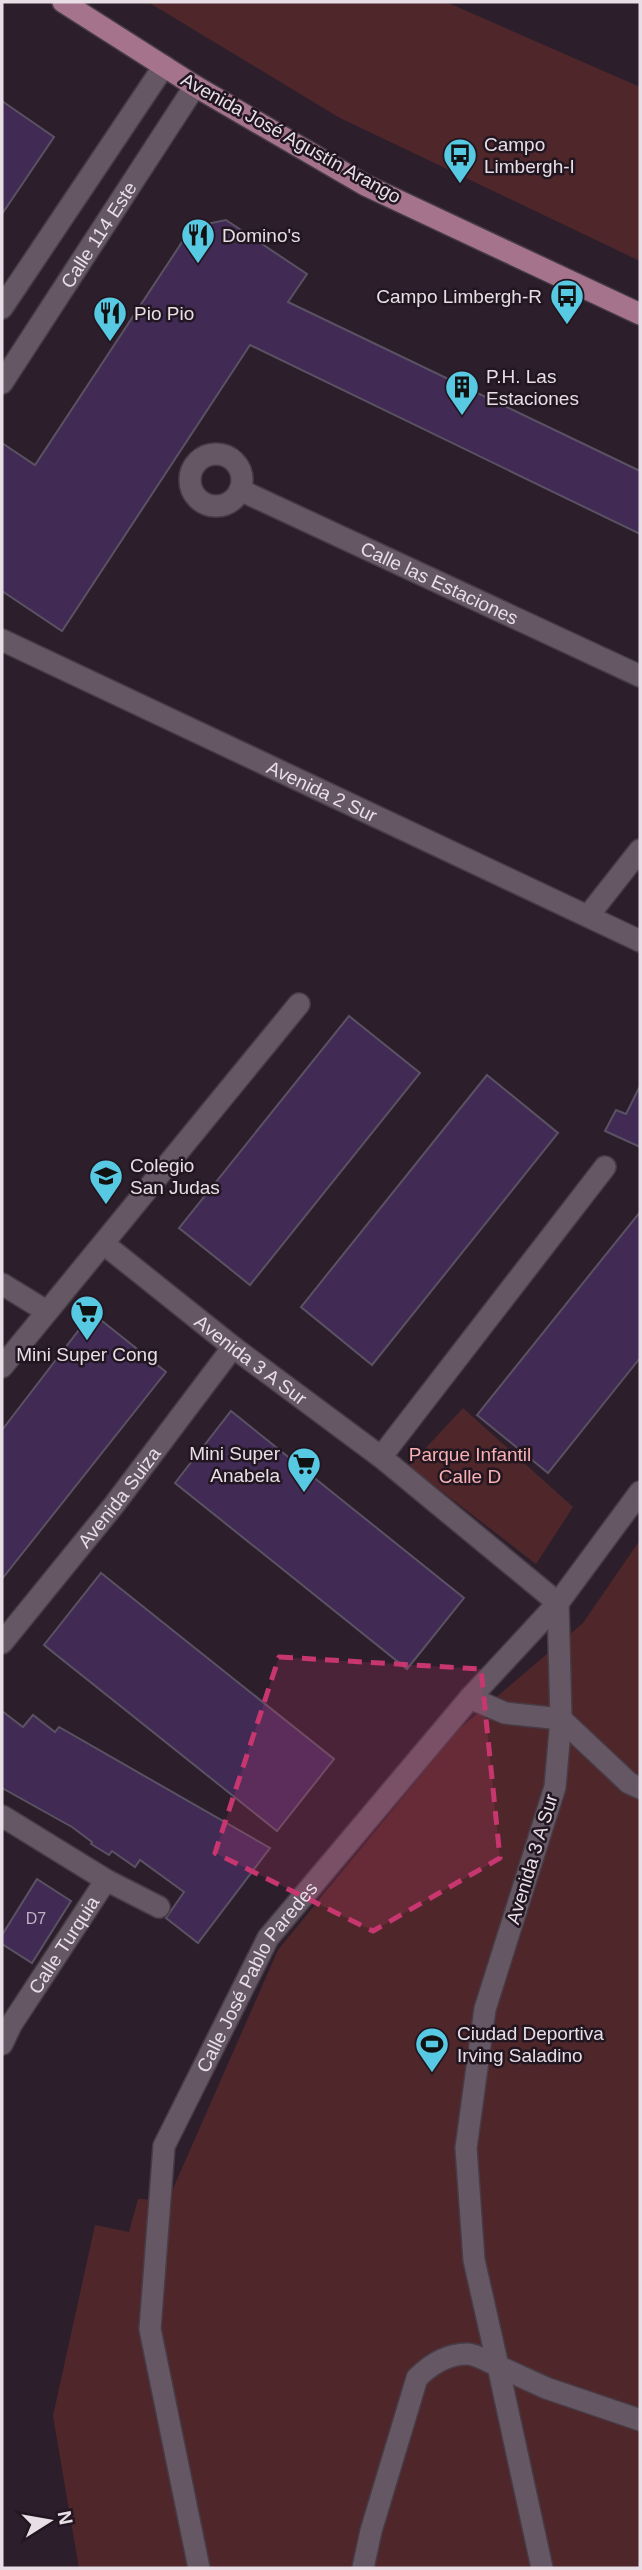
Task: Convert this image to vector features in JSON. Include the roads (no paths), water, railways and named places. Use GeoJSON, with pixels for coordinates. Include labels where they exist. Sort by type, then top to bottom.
{"type":"FeatureCollection","features":[{"type":"Feature","properties":{"kind":"main road","name":"Avenida José Agustín Arango"},"geometry":{"type":"LineString","coordinates":[[63,2],[195,86],[365,185],[640,314]]}},
{"type":"Feature","properties":{"kind":"street","name":"Calle 114 Este"},"geometry":{"type":"LineString","coordinates":[[2,308],[164,66]]}},
{"type":"Feature","properties":{"kind":"street","name":"Calle 114 Este"},"geometry":{"type":"LineString","coordinates":[[2,383],[195,86]]}},
{"type":"Feature","properties":{"kind":"street","name":"Calle las Estaciones"},"geometry":{"type":"LineString","coordinates":[[240,489],[640,676]]}},
{"type":"Feature","properties":{"kind":"street","name":"Avenida 2 Sur"},"geometry":{"type":"LineString","coordinates":[[2,640],[640,941]]}},
{"type":"Feature","properties":{"kind":"street"},"geometry":{"type":"LineString","coordinates":[[588,916],[640,850]]}},
{"type":"Feature","properties":{"kind":"street"},"geometry":{"type":"LineString","coordinates":[[2,1367],[299,1004]]}},
{"type":"Feature","properties":{"kind":"street"},"geometry":{"type":"LineString","coordinates":[[381,1457],[605,1167]]}},
{"type":"Feature","properties":{"kind":"street","name":"Avenida 3 A Sur"},"geometry":{"type":"LineString","coordinates":[[104,1244],[233,1346],[381,1457],[558,1603],[561,1719],[555,1787],[485,2009],[466,2148],[474,2260],[542,2568]]}},
{"type":"Feature","properties":{"kind":"street"},"geometry":{"type":"LineString","coordinates":[[2,1284],[46,1311]]}},
{"type":"Feature","properties":{"kind":"street","name":"Avenida Suiza"},"geometry":{"type":"LineString","coordinates":[[2,1643],[114,1505],[233,1346]]}},
{"type":"Feature","properties":{"kind":"street","name":"Calle José Pablo Paredes"},"geometry":{"type":"LineString","coordinates":[[200,2568],[150,2329],[164,2146],[268,1938],[470,1698],[558,1603],[640,1492]]}},
{"type":"Feature","properties":{"kind":"street"},"geometry":{"type":"LineString","coordinates":[[470,1698],[505,1713],[561,1719],[629,1783],[640,1788]]}},
{"type":"Feature","properties":{"kind":"street"},"geometry":{"type":"LineString","coordinates":[[2,1816],[106,1880],[159,1907]]}},
{"type":"Feature","properties":{"kind":"street","name":"Calle Turquia"},"geometry":{"type":"LineString","coordinates":[[2,2044],[11,2025],[106,1880]]}},
{"type":"Feature","properties":{"kind":"street"},"geometry":{"type":"LineString","coordinates":[[363,2568],[371,2531],[417,2378],[430,2365],[447,2357],[468,2353],[546,2388],[640,2420]]}},
{"type":"Feature","properties":{"kind":"place","name":"Campo Limbergh-I"},"geometry":{"type":"Point","coordinates":[460,185]}},
{"type":"Feature","properties":{"kind":"place","name":"Domino's"},"geometry":{"type":"Point","coordinates":[198,265]}},
{"type":"Feature","properties":{"kind":"place","name":"Campo Limbergh-R"},"geometry":{"type":"Point","coordinates":[567,326]}},
{"type":"Feature","properties":{"kind":"place","name":"Pio Pio"},"geometry":{"type":"Point","coordinates":[110,343]}},
{"type":"Feature","properties":{"kind":"place","name":"P.H. Las Estaciones"},"geometry":{"type":"Point","coordinates":[462,417]}},
{"type":"Feature","properties":{"kind":"place","name":"Colegio San Judas"},"geometry":{"type":"Point","coordinates":[106,1206]}},
{"type":"Feature","properties":{"kind":"place","name":"Mini Super Cong"},"geometry":{"type":"Point","coordinates":[87,1342]}},
{"type":"Feature","properties":{"kind":"place","name":"Mini Super Anabela"},"geometry":{"type":"Point","coordinates":[304,1494]}},
{"type":"Feature","properties":{"kind":"place","name":"Ciudad Deportiva Irving Saladino"},"geometry":{"type":"Point","coordinates":[432,2074]}},
{"type":"Feature","properties":{"kind":"park label","name":"Parque Infantil Calle D"},"geometry":{"type":"Point","coordinates":[470,1465]}}]}
